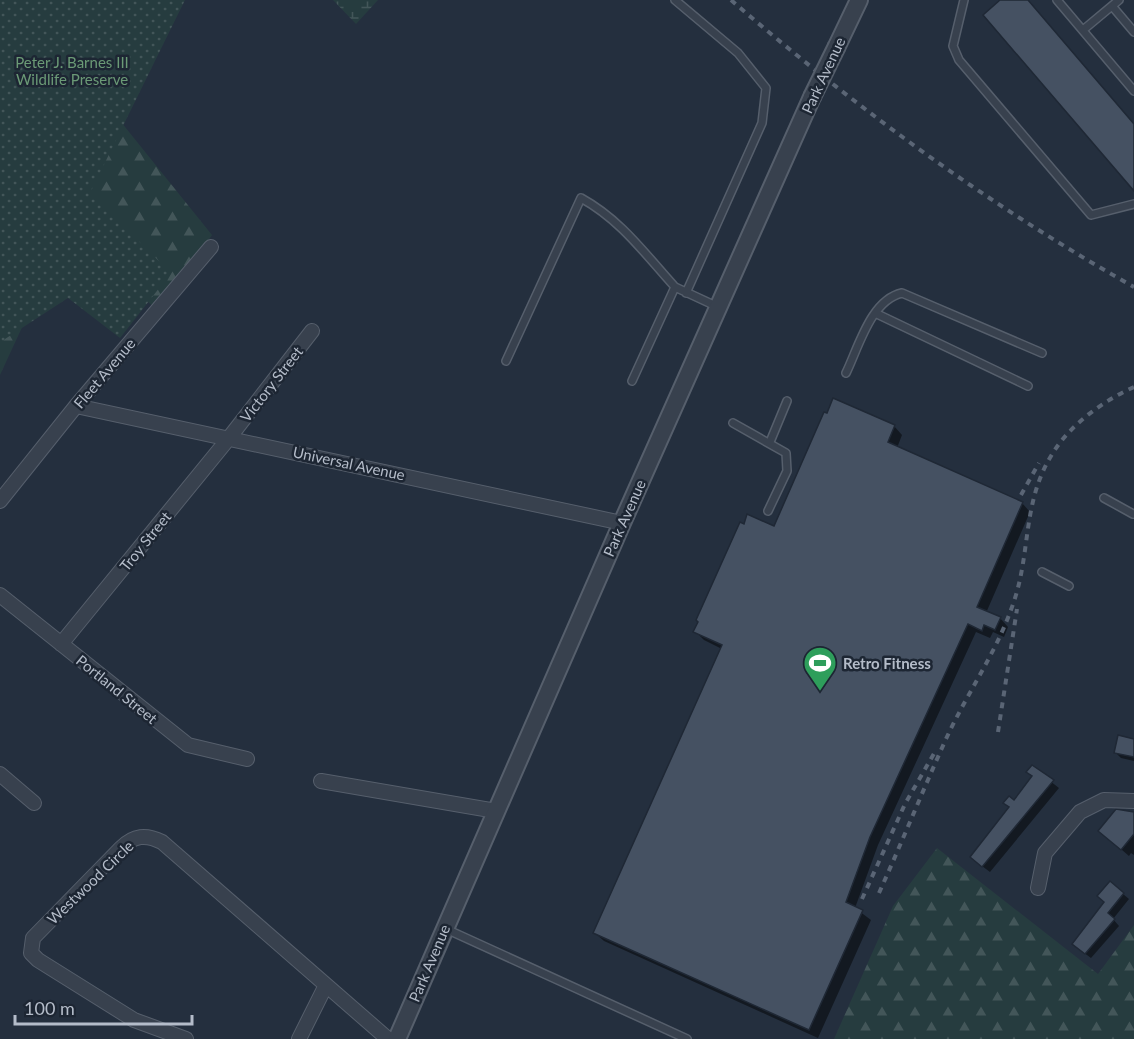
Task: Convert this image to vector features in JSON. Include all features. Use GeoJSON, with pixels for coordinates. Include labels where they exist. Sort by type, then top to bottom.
{"type":"FeatureCollection","features":[{"type":"Feature","properties":{"kind":"street","name":"Park Avenue"},"geometry":{"type":"LineString","coordinates":[[397,1039],[621,523],[812,97],[859,0]]}},
{"type":"Feature","properties":{"kind":"street","name":"Fleet Avenue"},"geometry":{"type":"LineString","coordinates":[[0,501],[76,406],[211,247]]}},
{"type":"Feature","properties":{"kind":"street","name":"Victory Street"},"geometry":{"type":"LineString","coordinates":[[229,438],[312,331]]}},
{"type":"Feature","properties":{"kind":"street","name":"Universal Avenue"},"geometry":{"type":"LineString","coordinates":[[76,406],[621,523]]}},
{"type":"Feature","properties":{"kind":"street","name":"Troy Street"},"geometry":{"type":"LineString","coordinates":[[61,644],[229,438]]}},
{"type":"Feature","properties":{"kind":"street","name":"Portland Street"},"geometry":{"type":"LineString","coordinates":[[0,595],[188,745],[247,759]]}},
{"type":"Feature","properties":{"kind":"street"},"geometry":{"type":"LineString","coordinates":[[0,774],[34,803]]}},
{"type":"Feature","properties":{"kind":"street"},"geometry":{"type":"LineString","coordinates":[[321,781],[496,811]]}},
{"type":"Feature","properties":{"kind":"street"},"geometry":{"type":"LineString","coordinates":[[1038,888],[1045,853],[1080,812],[1104,800],[1134,801]]}},
{"type":"Feature","properties":{"kind":"street","name":"Westwood Circle"},"geometry":{"type":"LineString","coordinates":[[186,1039],[134,1020],[38,960],[31,953],[33,938],[121,848],[136,837],[145,836],[162,842],[388,1039]]}},
{"type":"Feature","properties":{"kind":"street"},"geometry":{"type":"LineString","coordinates":[[299,1039],[326,985]]}},
{"type":"Feature","properties":{"kind":"lane"},"geometry":{"type":"LineString","coordinates":[[675,0],[738,53],[766,88],[762,123],[686,292]]}},
{"type":"Feature","properties":{"kind":"lane"},"geometry":{"type":"LineString","coordinates":[[964,0],[953,46],[959,60],[1091,215],[1134,204]]}},
{"type":"Feature","properties":{"kind":"lane"},"geometry":{"type":"LineString","coordinates":[[1057,0],[1134,91]]}},
{"type":"Feature","properties":{"kind":"lane"},"geometry":{"type":"LineString","coordinates":[[1083,30],[1119,0]]}},
{"type":"Feature","properties":{"kind":"lane"},"geometry":{"type":"LineString","coordinates":[[1112,6],[1134,32]]}},
{"type":"Feature","properties":{"kind":"lane"},"geometry":{"type":"LineString","coordinates":[[506,361],[581,198],[605,211],[617,222],[675,288],[718,307]]}},
{"type":"Feature","properties":{"kind":"lane"},"geometry":{"type":"LineString","coordinates":[[632,381],[675,288]]}},
{"type":"Feature","properties":{"kind":"lane"},"geometry":{"type":"LineString","coordinates":[[846,373],[875,313],[890,295],[902,292],[1042,353]]}},
{"type":"Feature","properties":{"kind":"lane"},"geometry":{"type":"LineString","coordinates":[[875,313],[1028,386]]}},
{"type":"Feature","properties":{"kind":"lane"},"geometry":{"type":"LineString","coordinates":[[770,442],[787,401]]}},
{"type":"Feature","properties":{"kind":"lane"},"geometry":{"type":"LineString","coordinates":[[733,423],[786,453],[788,462],[768,511]]}},
{"type":"Feature","properties":{"kind":"lane"},"geometry":{"type":"LineString","coordinates":[[1104,498],[1134,514]]}},
{"type":"Feature","properties":{"kind":"lane"},"geometry":{"type":"LineString","coordinates":[[1041,572],[1069,586]]}},
{"type":"Feature","properties":{"kind":"lane"},"geometry":{"type":"LineString","coordinates":[[444,928],[687,1039]]}},
{"type":"Feature","properties":{"kind":"green space","name":"Peter J. Barnes III Wildlife Preserve"},"geometry":{"type":"Polygon","coordinates":[[[0,0],[121,122],[212,235],[159,312],[68,228],[0,375],[0,0]]]}},
{"type":"Feature","properties":{"kind":"green space","name":"Peter J. Barnes III Wildlife Preserve"},"geometry":{"type":"Polygon","coordinates":[[[0,0],[185,0],[90,193],[171,273],[120,338],[68,298],[5,339],[0,345],[0,0]]]}},
{"type":"Feature","properties":{"kind":"green space"},"geometry":{"type":"Polygon","coordinates":[[[333,0],[378,0],[356,24],[333,0]]]}},
{"type":"Feature","properties":{"kind":"green space"},"geometry":{"type":"Polygon","coordinates":[[[937,848],[1098,974],[1134,925],[1134,1039],[834,1039],[893,906],[937,848]]]}},
{"type":"Feature","properties":{"kind":"building"},"geometry":{"type":"Polygon","coordinates":[[[1000,0],[1028,0],[1134,124],[1134,191],[983,15],[1000,0]]]}},
{"type":"Feature","properties":{"kind":"building"},"geometry":{"type":"Polygon","coordinates":[[[833,398],[895,425],[888,442],[1023,502],[977,607],[1001,617],[995,630],[984,625],[982,631],[968,624],[870,837],[846,902],[863,910],[809,1030],[593,933],[722,645],[693,632],[698,622],[696,620],[740,522],[744,524],[747,514],[774,526],[824,412],[827,413],[833,398]]]}},
{"type":"Feature","properties":{"kind":"building"},"geometry":{"type":"Polygon","coordinates":[[[1118,735],[1134,739],[1134,757],[1114,753],[1118,735]]]}},
{"type":"Feature","properties":{"kind":"building"},"geometry":{"type":"Polygon","coordinates":[[[1032,765],[1054,780],[982,867],[970,857],[1009,807],[1003,803],[1009,796],[1014,800],[1032,776],[1026,772],[1032,765]]]}},
{"type":"Feature","properties":{"kind":"building"},"geometry":{"type":"Polygon","coordinates":[[[1116,809],[1134,812],[1134,834],[1121,850],[1098,831],[1116,809]]]}},
{"type":"Feature","properties":{"kind":"building"},"geometry":{"type":"Polygon","coordinates":[[[1110,881],[1124,893],[1108,913],[1115,919],[1085,954],[1072,944],[1104,902],[1097,896],[1110,881]]]}},
{"type":"Feature","properties":{"kind":"railway"},"geometry":{"type":"LineString","coordinates":[[731,0],[826,79],[925,154],[1028,223],[1134,287]]}},
{"type":"Feature","properties":{"kind":"railway"},"geometry":{"type":"LineString","coordinates":[[879,893],[946,739],[1006,622],[1019,585],[1035,492],[1051,456],[1077,424],[1110,399],[1134,387]]}},
{"type":"Feature","properties":{"kind":"railway"},"geometry":{"type":"LineString","coordinates":[[1021,495],[1039,463]]}},
{"type":"Feature","properties":{"kind":"railway"},"geometry":{"type":"LineString","coordinates":[[998,732],[1017,609]]}},
{"type":"Feature","properties":{"kind":"railway"},"geometry":{"type":"LineString","coordinates":[[862,899],[905,804],[936,750]]}},
{"type":"Feature","properties":{"kind":"place","name":"Retro Fitness"},"geometry":{"type":"Point","coordinates":[820,692]}}]}
